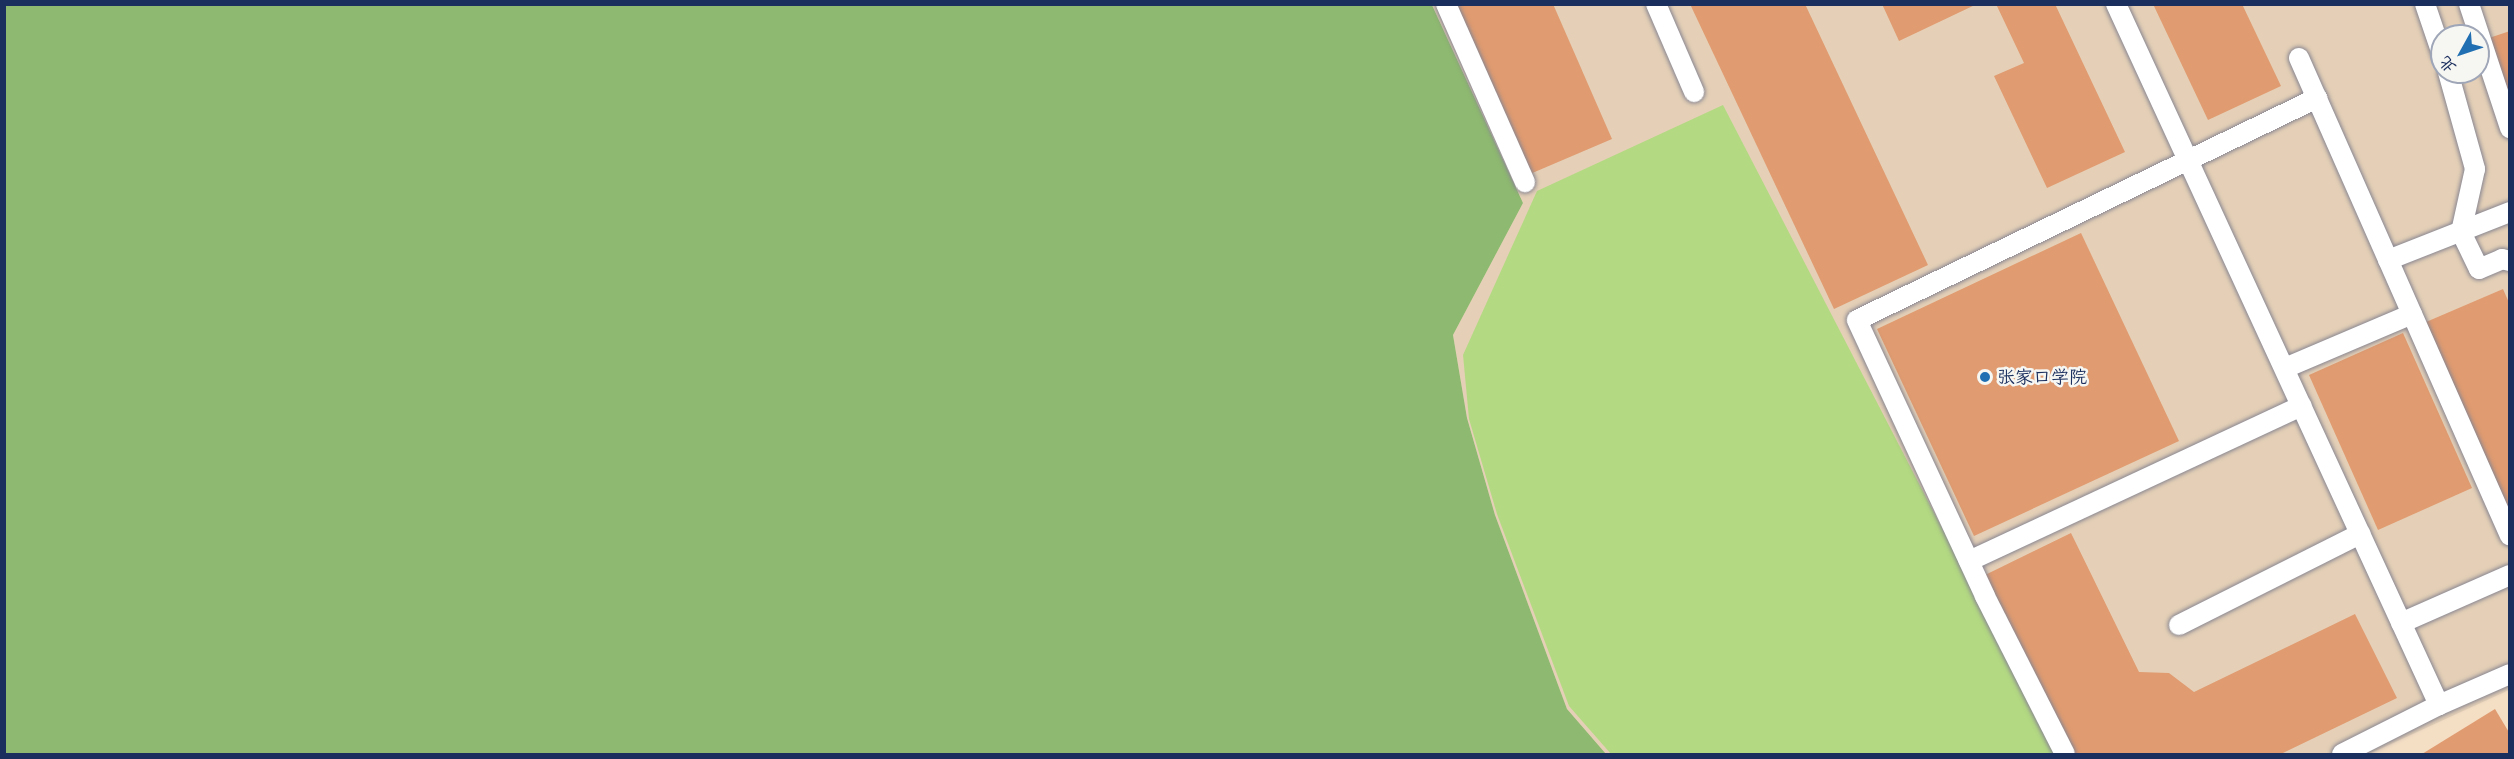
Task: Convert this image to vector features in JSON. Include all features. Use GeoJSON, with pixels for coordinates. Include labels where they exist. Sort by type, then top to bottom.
{"type":"FeatureCollection","features":[{"type":"Feature","properties":{"kind":"lane"},"geometry":{"type":"LineString","coordinates":[[1446,4],[1525,182]]}},
{"type":"Feature","properties":{"kind":"lane"},"geometry":{"type":"LineString","coordinates":[[1656,4],[1694,92]]}},
{"type":"Feature","properties":{"kind":"lane"},"geometry":{"type":"LineString","coordinates":[[2116,4],[2439,705]]}},
{"type":"Feature","properties":{"kind":"lane"},"geometry":{"type":"LineString","coordinates":[[2425,4],[2432,24]]}},
{"type":"Feature","properties":{"kind":"lane"},"geometry":{"type":"LineString","coordinates":[[2469,4],[2510,128]]}},
{"type":"Feature","properties":{"kind":"lane"},"geometry":{"type":"LineString","coordinates":[[2299,58],[2510,536]]}},
{"type":"Feature","properties":{"kind":"lane"},"geometry":{"type":"LineString","coordinates":[[2451,84],[2475,169],[2461,232],[2479,269],[2502,260],[2510,261]]}},
{"type":"Feature","properties":{"kind":"lane"},"geometry":{"type":"LineString","coordinates":[[2065,754],[1969,561],[1857,320],[2317,98]]}},
{"type":"Feature","properties":{"kind":"lane"},"geometry":{"type":"LineString","coordinates":[[2388,260],[2510,212]]}},
{"type":"Feature","properties":{"kind":"lane"},"geometry":{"type":"LineString","coordinates":[[2285,368],[2412,314]]}},
{"type":"Feature","properties":{"kind":"lane"},"geometry":{"type":"LineString","coordinates":[[1969,561],[2302,406]]}},
{"type":"Feature","properties":{"kind":"lane"},"geometry":{"type":"LineString","coordinates":[[2179,625],[2360,534]]}},
{"type":"Feature","properties":{"kind":"lane"},"geometry":{"type":"LineString","coordinates":[[2401,622],[2510,574]]}},
{"type":"Feature","properties":{"kind":"lane"},"geometry":{"type":"LineString","coordinates":[[2342,754],[2439,705],[2510,674]]}},
{"type":"Feature","properties":{"kind":"shaded area","name":"张家口学院"},"geometry":{"type":"Polygon","coordinates":[[[1432,5],[2509,5],[2509,690],[2369,754],[1606,754],[1567,709],[1495,515],[1467,418],[1453,335],[1523,203],[1432,5]]]}},
{"type":"Feature","properties":{"kind":"green space"},"geometry":{"type":"Polygon","coordinates":[[[4,5],[1432,5],[1523,203],[1453,335],[1467,418],[1495,515],[1567,709],[1606,754],[5,754],[4,5]]]}},
{"type":"Feature","properties":{"kind":"green space"},"geometry":{"type":"Polygon","coordinates":[[[1723,105],[2059,754],[1611,754],[1569,706],[1497,514],[1469,419],[1463,355],[1537,191],[1723,105]]]}},
{"type":"Feature","properties":{"kind":"building"},"geometry":{"type":"Polygon","coordinates":[[[1456,4],[1553,4],[1612,139],[1530,174],[1456,4]]]}},
{"type":"Feature","properties":{"kind":"building"},"geometry":{"type":"Polygon","coordinates":[[[1690,4],[1805,4],[1928,265],[1834,309],[1690,4]]]}},
{"type":"Feature","properties":{"kind":"building"},"geometry":{"type":"Polygon","coordinates":[[[1882,4],[1977,4],[1899,41],[1882,4]]]}},
{"type":"Feature","properties":{"kind":"building"},"geometry":{"type":"Polygon","coordinates":[[[1996,4],[2055,4],[2125,152],[2047,188],[1994,76],[2024,63],[1996,4]]]}},
{"type":"Feature","properties":{"kind":"building"},"geometry":{"type":"Polygon","coordinates":[[[2153,4],[2242,4],[2281,86],[2208,120],[2153,4]]]}},
{"type":"Feature","properties":{"kind":"building"},"geometry":{"type":"Polygon","coordinates":[[[2510,31],[2510,96],[2490,41],[2490,38],[2510,31]]]}},
{"type":"Feature","properties":{"kind":"building"},"geometry":{"type":"Polygon","coordinates":[[[2081,233],[2179,441],[1974,536],[1877,329],[2081,233]]]}},
{"type":"Feature","properties":{"kind":"building"},"geometry":{"type":"Polygon","coordinates":[[[2503,289],[2510,305],[2510,516],[2426,322],[2503,289]]]}},
{"type":"Feature","properties":{"kind":"building"},"geometry":{"type":"Polygon","coordinates":[[[2403,333],[2472,488],[2378,530],[2309,375],[2403,333]]]}},
{"type":"Feature","properties":{"kind":"building"},"geometry":{"type":"Polygon","coordinates":[[[2071,533],[2139,672],[2169,673],[2194,692],[2355,614],[2397,698],[2281,754],[2070,754],[1983,576],[2071,533]]]}},
{"type":"Feature","properties":{"kind":"building"},"geometry":{"type":"Polygon","coordinates":[[[2495,709],[2510,734],[2510,754],[2422,754],[2495,709]]]}},
{"type":"Feature","properties":{"kind":"place","name":"张家口学院"},"geometry":{"type":"Point","coordinates":[1985,377]}}]}
